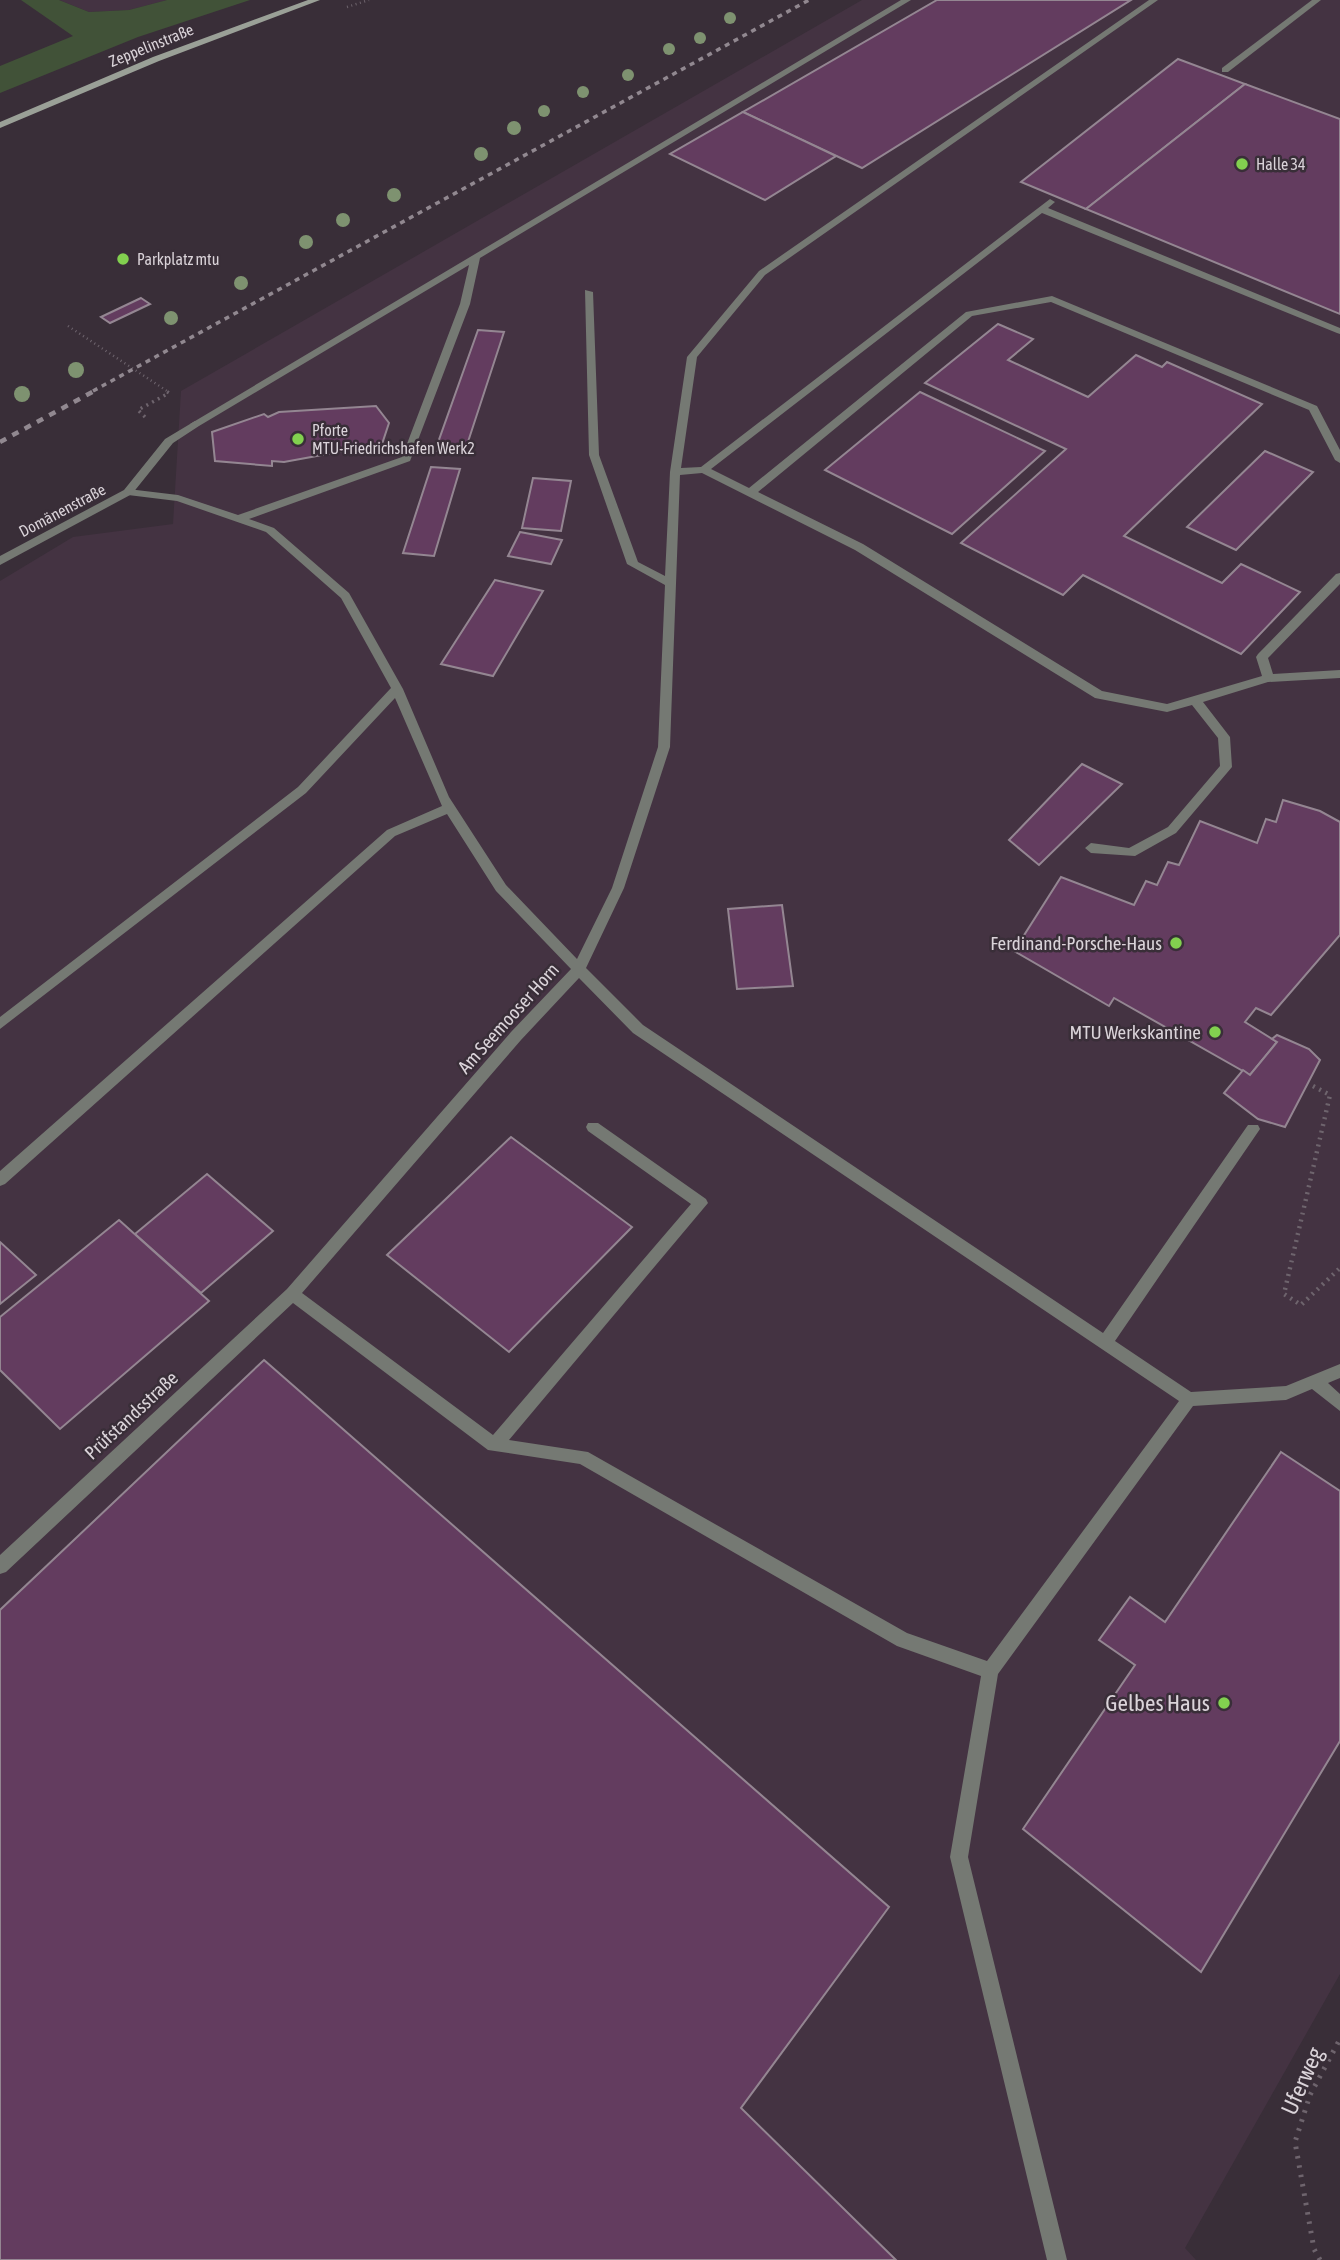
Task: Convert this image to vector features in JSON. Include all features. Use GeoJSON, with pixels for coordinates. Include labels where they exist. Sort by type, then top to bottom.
{"type":"FeatureCollection","features":[{"type":"Feature","properties":{"kind":"main road","name":"Zeppelinstraße"},"geometry":{"type":"LineString","coordinates":[[0,125],[103,79],[228,30],[316,0]]}},
{"type":"Feature","properties":{"kind":"street","name":"Domänenstraße"},"geometry":{"type":"LineString","coordinates":[[0,561],[128,492],[169,440],[907,0]]}},
{"type":"Feature","properties":{"kind":"street"},"geometry":{"type":"LineString","coordinates":[[1154,0],[762,273],[692,357],[675,472],[664,747],[618,888],[579,969],[638,1029],[1189,1398],[1286,1393],[1340,1371]]}},
{"type":"Feature","properties":{"kind":"street"},"geometry":{"type":"LineString","coordinates":[[1225,70],[1317,0]]}},
{"type":"Feature","properties":{"kind":"street"},"geometry":{"type":"LineString","coordinates":[[704,470],[1046,205],[1340,331]]}},
{"type":"Feature","properties":{"kind":"street"},"geometry":{"type":"LineString","coordinates":[[237,519],[406,459],[465,304],[476,256]]}},
{"type":"Feature","properties":{"kind":"street"},"geometry":{"type":"LineString","coordinates":[[588,292],[594,456],[633,564],[671,583]]}},
{"type":"Feature","properties":{"kind":"street"},"geometry":{"type":"LineString","coordinates":[[750,493],[969,314],[1052,299],[1313,408],[1340,460]]}},
{"type":"Feature","properties":{"kind":"street"},"geometry":{"type":"LineString","coordinates":[[675,472],[704,470],[859,547],[1099,695],[1167,708],[1268,678],[1340,674]]}},
{"type":"Feature","properties":{"kind":"street","name":"Am Seemooser Horn"},"geometry":{"type":"LineString","coordinates":[[128,492],[178,498],[270,530],[345,596],[397,690],[449,808],[501,888],[579,969],[516,1035],[292,1294]]}},
{"type":"Feature","properties":{"kind":"street"},"geometry":{"type":"LineString","coordinates":[[1268,678],[1262,657],[1340,577]]}},
{"type":"Feature","properties":{"kind":"street"},"geometry":{"type":"LineString","coordinates":[[0,1024],[302,790],[397,690]]}},
{"type":"Feature","properties":{"kind":"street"},"geometry":{"type":"LineString","coordinates":[[1091,848],[1131,853],[1172,830],[1226,767],[1224,737],[1195,700]]}},
{"type":"Feature","properties":{"kind":"street"},"geometry":{"type":"LineString","coordinates":[[0,1180],[391,833],[449,808]]}},
{"type":"Feature","properties":{"kind":"street"},"geometry":{"type":"LineString","coordinates":[[494,1445],[701,1203],[593,1126]]}},
{"type":"Feature","properties":{"kind":"street"},"geometry":{"type":"LineString","coordinates":[[1105,1343],[1253,1129]]}},
{"type":"Feature","properties":{"kind":"street"},"geometry":{"type":"LineString","coordinates":[[292,1294],[494,1445],[582,1457],[903,1640],[990,1671]]}},
{"type":"Feature","properties":{"kind":"street","name":"Prüfstandsstraße"},"geometry":{"type":"LineString","coordinates":[[0,1566],[292,1294]]}},
{"type":"Feature","properties":{"kind":"street"},"geometry":{"type":"LineString","coordinates":[[1315,1382],[1340,1404]]}},
{"type":"Feature","properties":{"kind":"street"},"geometry":{"type":"LineString","coordinates":[[1057,2260],[959,1857],[990,1671],[1189,1398]]}},
{"type":"Feature","properties":{"kind":"path"},"geometry":{"type":"LineString","coordinates":[[68,326],[169,393],[138,410]]}},
{"type":"Feature","properties":{"kind":"path"},"geometry":{"type":"LineString","coordinates":[[1313,1086],[1330,1095],[1284,1294],[1301,1305],[1340,1268]]}},
{"type":"Feature","properties":{"kind":"path","name":"Uferweg"},"geometry":{"type":"LineString","coordinates":[[1320,2260],[1314,2249],[1295,2142],[1310,2095],[1340,2039]]}},
{"type":"Feature","properties":{"kind":"shaded area"},"geometry":{"type":"Polygon","coordinates":[[[59,0],[167,0],[129,10],[89,12],[59,0]]]}},
{"type":"Feature","properties":{"kind":"shaded area"},"geometry":{"type":"Polygon","coordinates":[[[862,0],[1340,0],[1340,1974],[1185,2248],[1196,2260],[0,2260],[0,581],[73,537],[173,524],[181,391],[862,0]]]}},
{"type":"Feature","properties":{"kind":"green space"},"geometry":{"type":"Polygon","coordinates":[[[21,0],[59,0],[89,12],[129,10],[167,0],[250,0],[138,37],[0,93],[0,66],[73,36],[21,0]]]}},
{"type":"Feature","properties":{"kind":"building"},"geometry":{"type":"Polygon","coordinates":[[[937,0],[1131,0],[862,168],[743,112],[937,0]]]}},
{"type":"Feature","properties":{"kind":"building"},"geometry":{"type":"Polygon","coordinates":[[[1178,59],[1245,84],[1086,209],[1021,182],[1178,59]]]}},
{"type":"Feature","properties":{"kind":"building","name":"Halle 34"},"geometry":{"type":"Polygon","coordinates":[[[1245,84],[1340,119],[1340,314],[1086,209],[1245,84]]]}},
{"type":"Feature","properties":{"kind":"building"},"geometry":{"type":"Polygon","coordinates":[[[743,112],[836,156],[765,200],[670,154],[743,112]]]}},
{"type":"Feature","properties":{"kind":"building"},"geometry":{"type":"Polygon","coordinates":[[[141,298],[150,304],[110,323],[101,317],[141,298]]]}},
{"type":"Feature","properties":{"kind":"building"},"geometry":{"type":"Polygon","coordinates":[[[998,324],[1033,339],[1008,360],[1088,397],[1136,355],[1162,367],[1167,362],[1262,404],[1124,536],[1222,583],[1241,564],[1300,592],[1241,654],[1083,575],[1063,595],[961,543],[1066,449],[925,383],[998,324]]]}},
{"type":"Feature","properties":{"kind":"building"},"geometry":{"type":"Polygon","coordinates":[[[478,330],[504,332],[464,454],[435,451],[478,330]]]}},
{"type":"Feature","properties":{"kind":"building"},"geometry":{"type":"Polygon","coordinates":[[[920,392],[1045,451],[952,534],[825,470],[920,392]]]}},
{"type":"Feature","properties":{"kind":"building","name":"Pforte MTU-Friedrichshafen Werk2"},"geometry":{"type":"Polygon","coordinates":[[[376,406],[389,423],[382,444],[284,462],[272,461],[272,466],[215,461],[212,432],[264,414],[268,417],[279,412],[376,406]]]}},
{"type":"Feature","properties":{"kind":"building"},"geometry":{"type":"Polygon","coordinates":[[[1265,451],[1313,472],[1236,550],[1187,527],[1265,451]]]}},
{"type":"Feature","properties":{"kind":"building"},"geometry":{"type":"Polygon","coordinates":[[[431,467],[460,469],[434,556],[403,553],[431,467]]]}},
{"type":"Feature","properties":{"kind":"building"},"geometry":{"type":"Polygon","coordinates":[[[533,478],[571,481],[561,531],[522,528],[533,478]]]}},
{"type":"Feature","properties":{"kind":"building"},"geometry":{"type":"Polygon","coordinates":[[[520,532],[562,540],[551,564],[508,556],[520,532]]]}},
{"type":"Feature","properties":{"kind":"building"},"geometry":{"type":"Polygon","coordinates":[[[495,580],[543,591],[493,676],[441,664],[495,580]]]}},
{"type":"Feature","properties":{"kind":"building"},"geometry":{"type":"Polygon","coordinates":[[[1082,764],[1122,784],[1039,865],[1009,840],[1082,764]]]}},
{"type":"Feature","properties":{"kind":"building","name":"Ferdinand-Porsche-Haus"},"geometry":{"type":"Polygon","coordinates":[[[1283,800],[1320,811],[1340,822],[1340,935],[1271,1015],[1256,1008],[1245,1022],[1277,1042],[1250,1075],[1114,998],[1109,1006],[1014,951],[1061,877],[1134,905],[1146,881],[1157,885],[1168,862],[1179,865],[1200,821],[1257,843],[1266,819],[1276,822],[1283,800]]]}},
{"type":"Feature","properties":{"kind":"building"},"geometry":{"type":"Polygon","coordinates":[[[782,905],[793,986],[737,989],[728,909],[782,905]]]}},
{"type":"Feature","properties":{"kind":"building"},"geometry":{"type":"Polygon","coordinates":[[[1277,1035],[1309,1049],[1320,1060],[1285,1127],[1258,1119],[1224,1093],[1243,1070],[1250,1075],[1277,1042],[1272,1039],[1277,1035]]]}},
{"type":"Feature","properties":{"kind":"building"},"geometry":{"type":"Polygon","coordinates":[[[511,1137],[632,1227],[509,1352],[387,1255],[511,1137]]]}},
{"type":"Feature","properties":{"kind":"building"},"geometry":{"type":"Polygon","coordinates":[[[207,1174],[273,1231],[201,1293],[135,1234],[207,1174]]]}},
{"type":"Feature","properties":{"kind":"building"},"geometry":{"type":"Polygon","coordinates":[[[119,1220],[209,1301],[60,1429],[0,1370],[0,1317],[119,1220]]]}},
{"type":"Feature","properties":{"kind":"building"},"geometry":{"type":"Polygon","coordinates":[[[0,1242],[36,1275],[0,1304],[0,1242]]]}},
{"type":"Feature","properties":{"kind":"building"},"geometry":{"type":"Polygon","coordinates":[[[264,1360],[889,1907],[741,2108],[896,2260],[0,2260],[0,1610],[264,1360]]]}},
{"type":"Feature","properties":{"kind":"building","name":"Gelbes Haus"},"geometry":{"type":"Polygon","coordinates":[[[1281,1452],[1340,1491],[1340,1741],[1201,1972],[1023,1829],[1135,1665],[1099,1640],[1130,1597],[1165,1622],[1281,1452]]]}},
{"type":"Feature","properties":{"kind":"railway"},"geometry":{"type":"LineString","coordinates":[[93,391],[809,0]]}},
{"type":"Feature","properties":{"kind":"railway"},"geometry":{"type":"LineString","coordinates":[[0,442],[96,390]]}},
{"type":"Feature","properties":{"kind":"place","name":"Halle 34"},"geometry":{"type":"Point","coordinates":[1242,164]}},
{"type":"Feature","properties":{"kind":"place","name":"Parkplatz mtu"},"geometry":{"type":"Point","coordinates":[123,259]}},
{"type":"Feature","properties":{"kind":"place","name":"Pforte MTU-Friedrichshafen Werk2"},"geometry":{"type":"Point","coordinates":[298,439]}},
{"type":"Feature","properties":{"kind":"place","name":"Ferdinand-Porsche-Haus"},"geometry":{"type":"Point","coordinates":[1176,943]}},
{"type":"Feature","properties":{"kind":"place","name":"MTU Werkskantine"},"geometry":{"type":"Point","coordinates":[1215,1032]}},
{"type":"Feature","properties":{"kind":"place","name":"Gelbes Haus"},"geometry":{"type":"Point","coordinates":[1224,1703]}}]}
